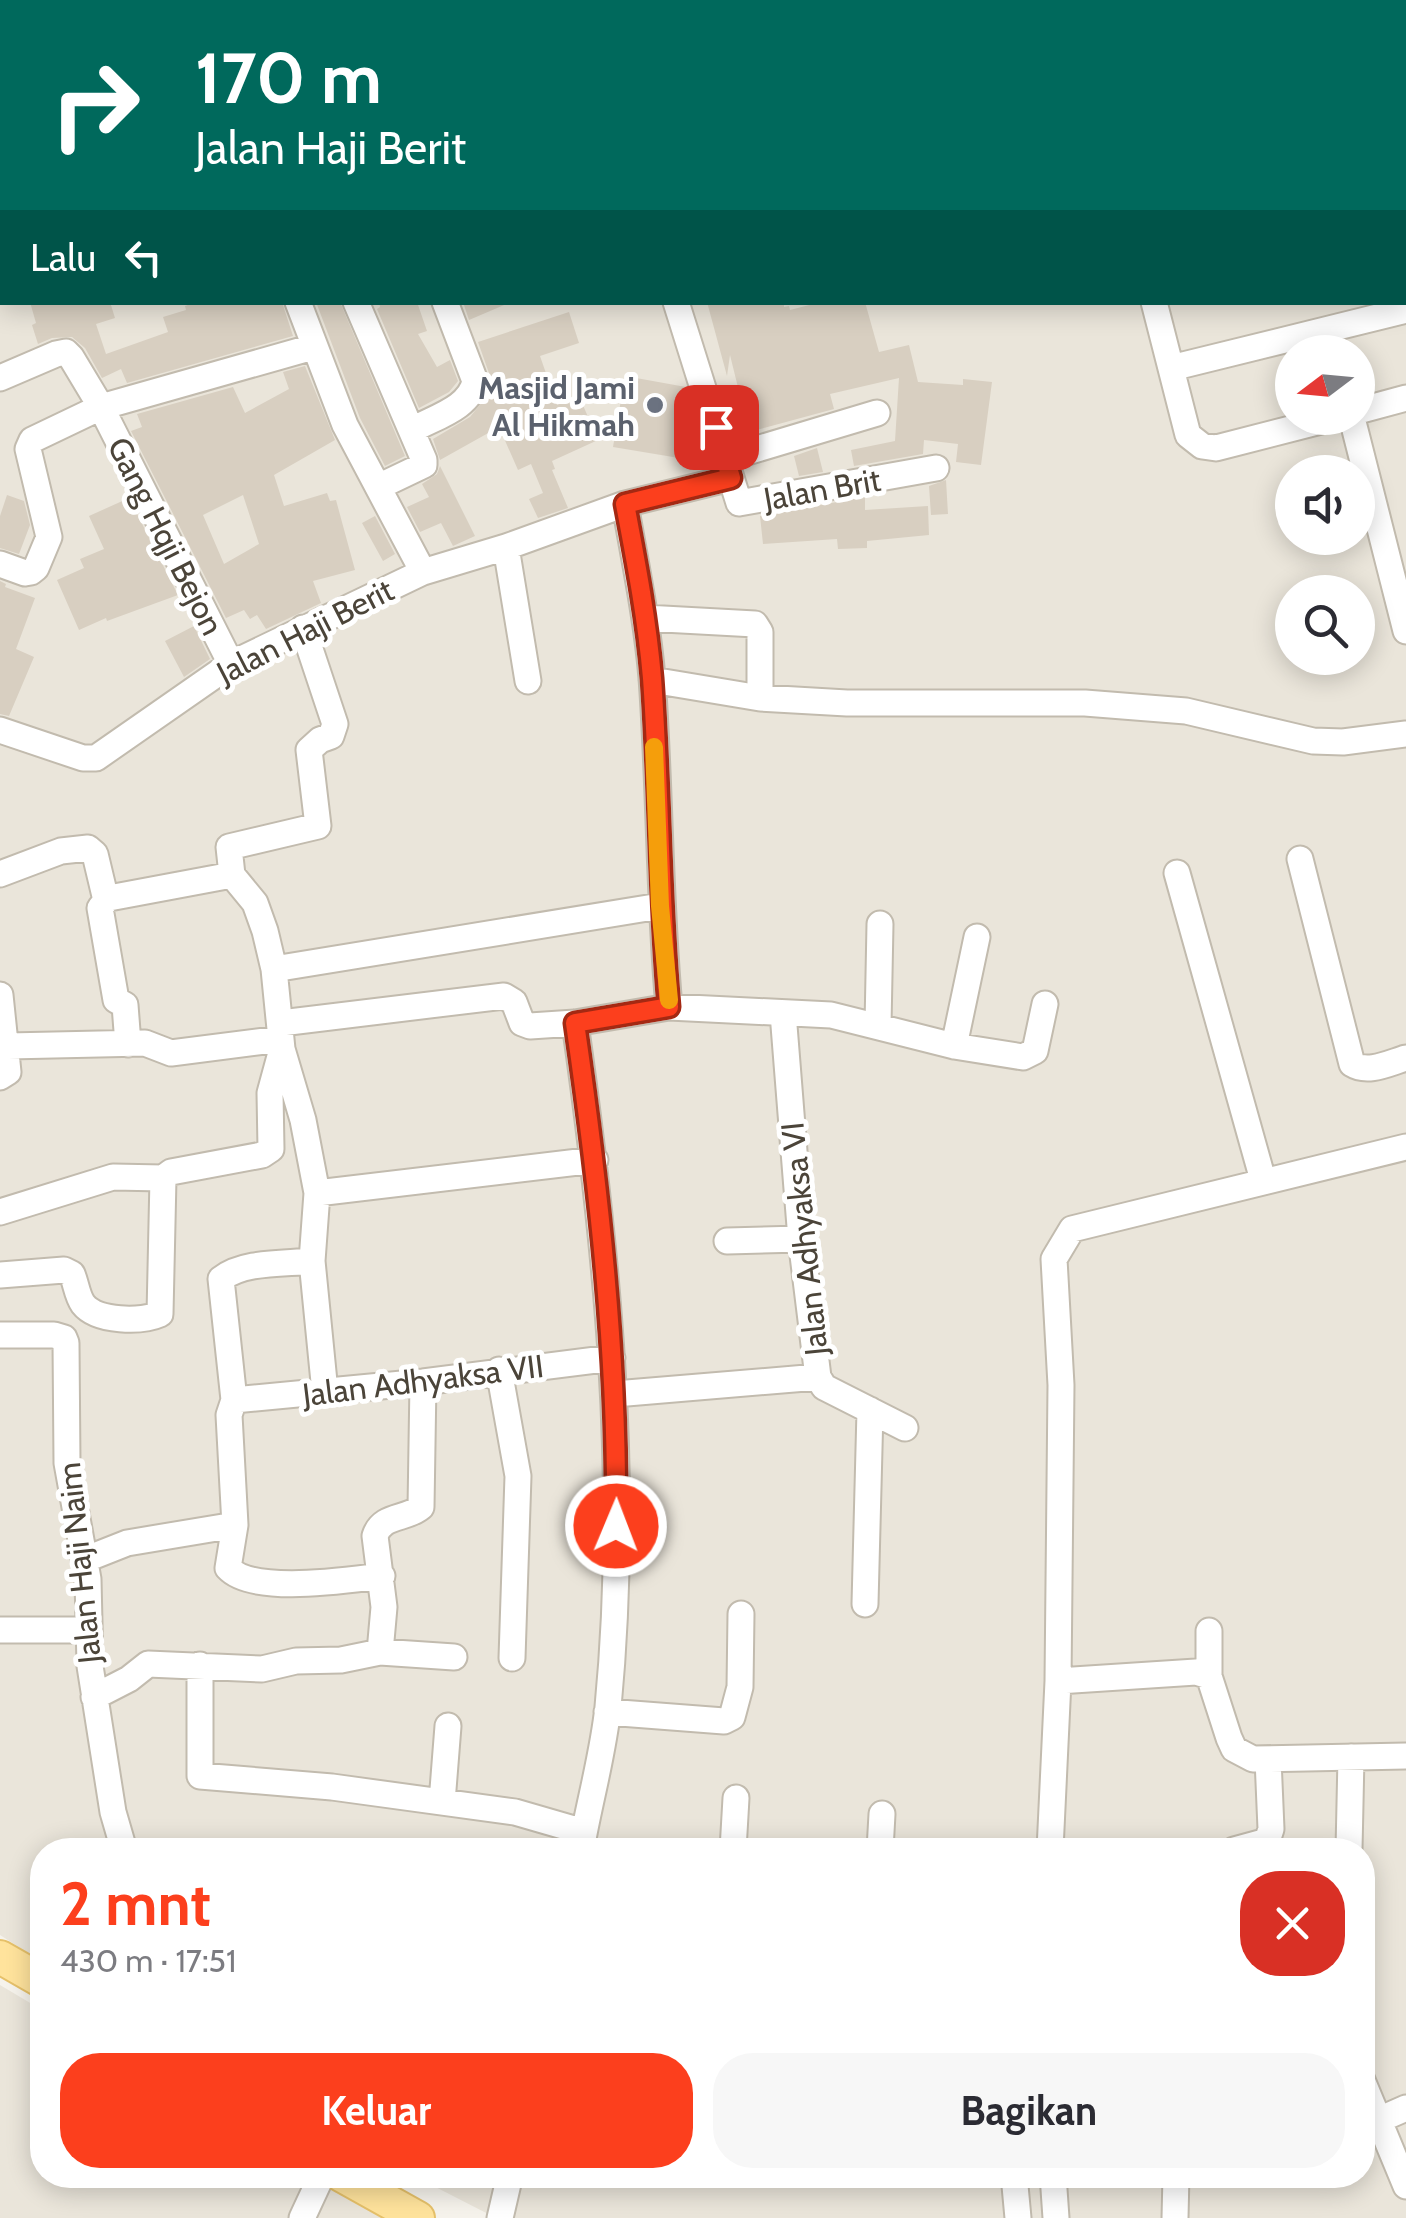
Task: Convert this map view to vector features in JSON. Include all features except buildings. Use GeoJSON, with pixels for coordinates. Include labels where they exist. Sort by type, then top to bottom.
{"type":"FeatureCollection","features":[{"type":"Feature","properties":{"kind":"main road"},"geometry":{"type":"LineString","coordinates":[[0,1957],[30,1974]]}},
{"type":"Feature","properties":{"kind":"main road"},"geometry":{"type":"LineString","coordinates":[[364,2188],[418,2218]]}},
{"type":"Feature","properties":{"kind":"street"},"geometry":{"type":"LineString","coordinates":[[299,305],[345,425],[423,572]]}},
{"type":"Feature","properties":{"kind":"street"},"geometry":{"type":"LineString","coordinates":[[357,305],[414,429],[424,465],[378,487]]}},
{"type":"Feature","properties":{"kind":"street"},"geometry":{"type":"LineString","coordinates":[[414,429],[461,404],[473,392],[475,382],[446,305]]}},
{"type":"Feature","properties":{"kind":"street","name":"Jalan Brit"},"geometry":{"type":"LineString","coordinates":[[677,305],[741,503],[936,468]]}},
{"type":"Feature","properties":{"kind":"street"},"geometry":{"type":"LineString","coordinates":[[1155,305],[1188,435],[1202,446],[1216,448],[1275,433]]}},
{"type":"Feature","properties":{"kind":"street"},"geometry":{"type":"LineString","coordinates":[[1170,368],[1406,310]]}},
{"type":"Feature","properties":{"kind":"street"},"geometry":{"type":"LineString","coordinates":[[0,564],[25,573],[36,568],[49,537],[29,444],[32,440],[100,407],[313,347]]}},
{"type":"Feature","properties":{"kind":"street","name":"Gang Hqji Bejon"},"geometry":{"type":"LineString","coordinates":[[0,378],[66,352],[100,407],[230,664]]}},
{"type":"Feature","properties":{"kind":"street"},"geometry":{"type":"LineString","coordinates":[[1375,406],[1406,398]]}},
{"type":"Feature","properties":{"kind":"street","name":"Jalan Haji Berit"},"geometry":{"type":"LineString","coordinates":[[0,730],[83,758],[96,758],[230,664],[423,572],[506,547],[876,413]]}},
{"type":"Feature","properties":{"kind":"street"},"geometry":{"type":"LineString","coordinates":[[1358,435],[1395,543],[1406,631]]}},
{"type":"Feature","properties":{"kind":"street"},"geometry":{"type":"LineString","coordinates":[[625,504],[652,680],[660,906],[669,1007]]}},
{"type":"Feature","properties":{"kind":"street"},"geometry":{"type":"LineString","coordinates":[[506,547],[528,681]]}},
{"type":"Feature","properties":{"kind":"street"},"geometry":{"type":"LineString","coordinates":[[645,618],[755,624],[760,632],[760,698]]}},
{"type":"Feature","properties":{"kind":"street"},"geometry":{"type":"LineString","coordinates":[[303,628],[335,730],[309,750],[318,826],[229,847],[232,875],[255,903],[274,970],[281,1037],[317,1193],[312,1261],[325,1392]]}},
{"type":"Feature","properties":{"kind":"street"},"geometry":{"type":"LineString","coordinates":[[652,680],[760,698],[848,703],[1085,703],[1186,711],[1313,741],[1343,742],[1406,734]]}},
{"type":"Feature","properties":{"kind":"street"},"geometry":{"type":"LineString","coordinates":[[0,874],[62,851],[88,848],[95,854],[108,898]]}},
{"type":"Feature","properties":{"kind":"street"},"geometry":{"type":"LineString","coordinates":[[1300,859],[1352,1064],[1360,1069],[1371,1068],[1406,1058]]}},
{"type":"Feature","properties":{"kind":"street"},"geometry":{"type":"LineString","coordinates":[[1177,873],[1263,1180]]}},
{"type":"Feature","properties":{"kind":"street"},"geometry":{"type":"LineString","coordinates":[[128,1044],[124,1005],[116,1000],[100,908],[108,898],[232,875]]}},
{"type":"Feature","properties":{"kind":"street"},"geometry":{"type":"LineString","coordinates":[[274,970],[660,906]]}},
{"type":"Feature","properties":{"kind":"street"},"geometry":{"type":"LineString","coordinates":[[878,1026],[880,924]]}},
{"type":"Feature","properties":{"kind":"street"},"geometry":{"type":"LineString","coordinates":[[954,1046],[977,937]]}},
{"type":"Feature","properties":{"kind":"street"},"geometry":{"type":"LineString","coordinates":[[0,995],[8,1046],[8,1072],[0,1077]]}},
{"type":"Feature","properties":{"kind":"street"},"geometry":{"type":"LineString","coordinates":[[8,1046],[145,1043],[171,1052],[281,1037],[504,996],[514,1002],[522,1023],[530,1026],[575,1023],[669,1007],[831,1015],[954,1046],[1023,1057],[1032,1055],[1045,1004]]}},
{"type":"Feature","properties":{"kind":"street","name":"Jalan Adhyaksa VI"},"geometry":{"type":"LineString","coordinates":[[615,1394],[818,1376],[801,1239],[783,1013]]}},
{"type":"Feature","properties":{"kind":"street"},"geometry":{"type":"LineString","coordinates":[[575,1023],[594,1160],[615,1394],[614,1627],[607,1712],[583,1838]]}},
{"type":"Feature","properties":{"kind":"street"},"geometry":{"type":"LineString","coordinates":[[0,1212],[113,1177],[163,1178],[171,1172],[262,1155],[271,1149],[270,1093],[281,1037]]}},
{"type":"Feature","properties":{"kind":"street"},"geometry":{"type":"LineString","coordinates":[[1051,1838],[1058,1681],[1061,1385],[1054,1258],[1072,1229],[1406,1148]]}},
{"type":"Feature","properties":{"kind":"street"},"geometry":{"type":"LineString","coordinates":[[317,1193],[594,1160]]}},
{"type":"Feature","properties":{"kind":"street"},"geometry":{"type":"LineString","coordinates":[[0,1275],[64,1270],[72,1274],[80,1298],[92,1311],[122,1320],[157,1316],[162,1310],[163,1178]]}},
{"type":"Feature","properties":{"kind":"street"},"geometry":{"type":"LineString","coordinates":[[727,1241],[801,1239]]}},
{"type":"Feature","properties":{"kind":"street"},"geometry":{"type":"LineString","coordinates":[[312,1261],[251,1268],[221,1279],[234,1400],[229,1415],[234,1524],[229,1571],[260,1583],[382,1576]]}},
{"type":"Feature","properties":{"kind":"street","name":"Jalan Haji Naim"},"geometry":{"type":"LineString","coordinates":[[0,1335],[54,1334],[66,1343],[67,1463],[88,1580],[94,1697],[121,1838]]}},
{"type":"Feature","properties":{"kind":"street","name":"Jalan Adhyaksa VII"},"geometry":{"type":"LineString","coordinates":[[234,1400],[612,1358]]}},
{"type":"Feature","properties":{"kind":"street"},"geometry":{"type":"LineString","coordinates":[[500,1370],[518,1476],[512,1658]]}},
{"type":"Feature","properties":{"kind":"street"},"geometry":{"type":"LineString","coordinates":[[818,1376],[824,1387],[905,1428]]}},
{"type":"Feature","properties":{"kind":"street"},"geometry":{"type":"LineString","coordinates":[[380,1652],[384,1634],[382,1576],[375,1536],[377,1528],[421,1507],[423,1382]]}},
{"type":"Feature","properties":{"kind":"street"},"geometry":{"type":"LineString","coordinates":[[864,1604],[870,1410]]}},
{"type":"Feature","properties":{"kind":"street"},"geometry":{"type":"LineString","coordinates":[[84,1560],[128,1543],[234,1524]]}},
{"type":"Feature","properties":{"kind":"street"},"geometry":{"type":"LineString","coordinates":[[607,1712],[724,1721],[732,1717],[740,1687],[741,1614]]}},
{"type":"Feature","properties":{"kind":"street"},"geometry":{"type":"LineString","coordinates":[[0,1630],[89,1630]]}},
{"type":"Feature","properties":{"kind":"street"},"geometry":{"type":"LineString","coordinates":[[1210,1631],[1210,1676],[1234,1749],[1253,1759],[1406,1756]]}},
{"type":"Feature","properties":{"kind":"street"},"geometry":{"type":"LineString","coordinates":[[94,1697],[148,1664],[262,1669],[380,1652],[454,1657]]}},
{"type":"Feature","properties":{"kind":"street"},"geometry":{"type":"LineString","coordinates":[[200,1665],[200,1776],[385,1794],[514,1812],[575,1838]]}},
{"type":"Feature","properties":{"kind":"street"},"geometry":{"type":"LineString","coordinates":[[1058,1681],[1196,1672],[1210,1676]]}},
{"type":"Feature","properties":{"kind":"street"},"geometry":{"type":"LineString","coordinates":[[442,1802],[448,1726]]}},
{"type":"Feature","properties":{"kind":"street"},"geometry":{"type":"LineString","coordinates":[[1350,1838],[1351,1758]]}},
{"type":"Feature","properties":{"kind":"street"},"geometry":{"type":"LineString","coordinates":[[1268,1759],[1268,1838]]}},
{"type":"Feature","properties":{"kind":"street"},"geometry":{"type":"LineString","coordinates":[[734,1838],[736,1798]]}},
{"type":"Feature","properties":{"kind":"street"},"geometry":{"type":"LineString","coordinates":[[881,1838],[882,1814]]}},
{"type":"Feature","properties":{"kind":"street"},"geometry":{"type":"LineString","coordinates":[[1375,2106],[1406,2186]]}},
{"type":"Feature","properties":{"kind":"street"},"geometry":{"type":"LineString","coordinates":[[1381,2118],[1406,2108]]}},
{"type":"Feature","properties":{"kind":"street"},"geometry":{"type":"LineString","coordinates":[[302,2218],[316,2188]]}},
{"type":"Feature","properties":{"kind":"street"},"geometry":{"type":"LineString","coordinates":[[500,2218],[507,2188]]}},
{"type":"Feature","properties":{"kind":"street"},"geometry":{"type":"LineString","coordinates":[[1015,2188],[1018,2218]]}},
{"type":"Feature","properties":{"kind":"street"},"geometry":{"type":"LineString","coordinates":[[1054,2188],[1056,2218]]}},
{"type":"Feature","properties":{"kind":"street"},"geometry":{"type":"LineString","coordinates":[[1175,2218],[1176,2188]]}},
{"type":"Feature","properties":{"kind":"shaded area"},"geometry":{"type":"Polygon","coordinates":[[[0,305],[1406,305],[1406,2218],[496,2218],[437,2188],[1375,2188],[1375,1838],[30,1838],[30,1954],[0,1935],[0,305]]]}},
{"type":"Feature","properties":{"kind":"shaded area"},"geometry":{"type":"Polygon","coordinates":[[[0,1985],[30,2003],[30,2188],[339,2188],[389,2218],[0,2218],[0,1985]]]}},
{"type":"Feature","properties":{"kind":"slow traffic"},"geometry":{"type":"LineString","coordinates":[[654,747],[660,906],[669,1000]]}},
{"type":"Feature","properties":{"kind":"place","name":"Masjid Jami Al Hikmah"},"geometry":{"type":"Point","coordinates":[655,405]}},
{"type":"Feature","properties":{"kind":"route"},"geometry":{"type":"LineString","coordinates":[[616,1526],[615,1394],[594,1160],[575,1023],[669,1007],[660,906],[652,680],[625,504],[731,478],[716,427]]}}]}
